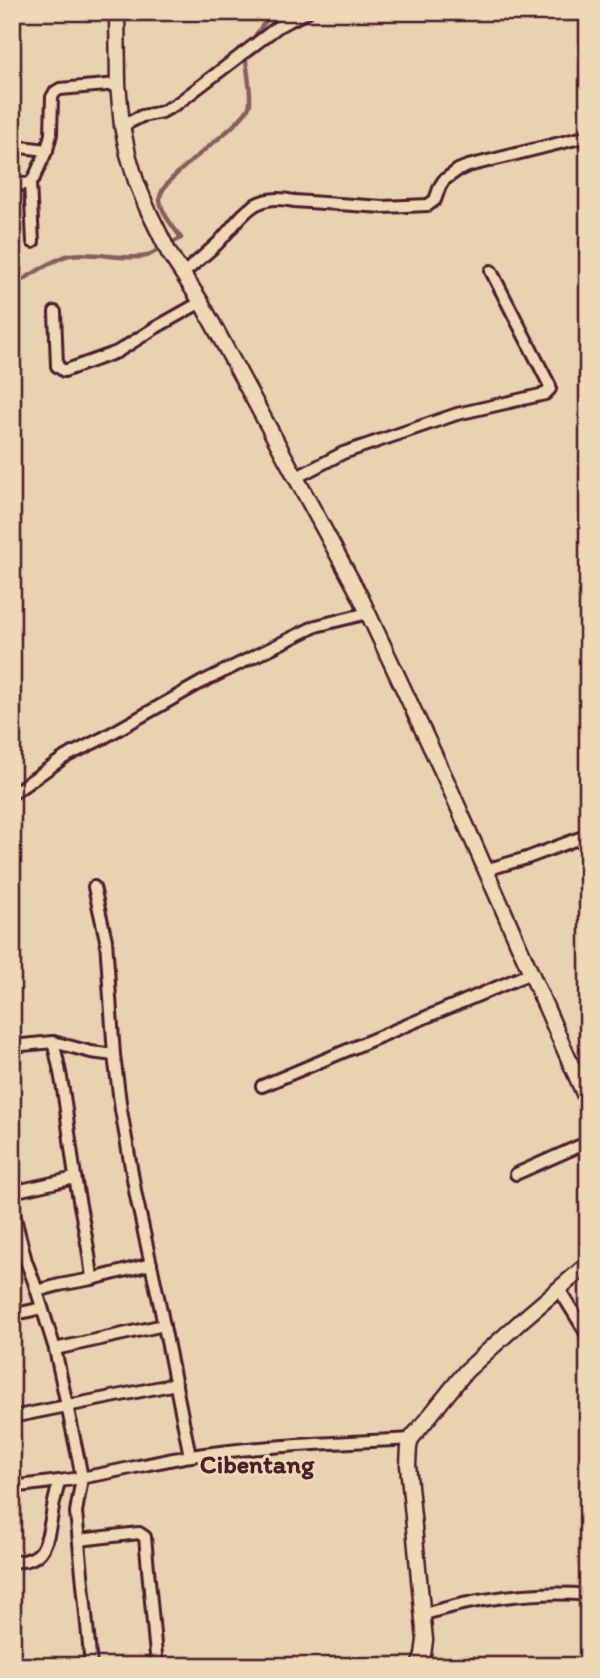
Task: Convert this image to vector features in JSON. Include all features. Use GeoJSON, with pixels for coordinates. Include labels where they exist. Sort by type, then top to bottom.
{"type":"FeatureCollection","features":[{"type":"Feature","properties":{"kind":"street"},"geometry":{"type":"LineString","coordinates":[[117,12],[118,83],[122,126],[128,154],[147,208],[169,253],[201,303],[297,477],[368,613],[448,784],[587,1097]]}},
{"type":"Feature","properties":{"kind":"street"},"geometry":{"type":"LineString","coordinates":[[122,126],[142,116],[162,112],[178,103],[279,26],[307,12]]}},
{"type":"Feature","properties":{"kind":"street"},"geometry":{"type":"LineString","coordinates":[[33,242],[30,183],[47,150],[51,134],[52,97],[61,89],[118,83]]}},
{"type":"Feature","properties":{"kind":"street"},"geometry":{"type":"LineString","coordinates":[[183,274],[216,244],[244,212],[259,202],[285,198],[294,201],[383,206],[428,205],[436,198],[444,180],[458,170],[588,136]]}},
{"type":"Feature","properties":{"kind":"street"},"geometry":{"type":"LineString","coordinates":[[12,146],[47,150]]}},
{"type":"Feature","properties":{"kind":"street"},"geometry":{"type":"LineString","coordinates":[[12,186],[30,183]]}},
{"type":"Feature","properties":{"kind":"street"},"geometry":{"type":"LineString","coordinates":[[297,477],[343,453],[457,414],[545,394],[548,391],[550,386],[491,271]]}},
{"type":"Feature","properties":{"kind":"street"},"geometry":{"type":"LineString","coordinates":[[55,312],[57,366],[64,371],[117,352],[201,303]]}},
{"type":"Feature","properties":{"kind":"street"},"geometry":{"type":"LineString","coordinates":[[12,794],[65,757],[202,682],[316,625],[368,613]]}},
{"type":"Feature","properties":{"kind":"street"},"geometry":{"type":"LineString","coordinates":[[485,870],[527,858],[588,835]]}},
{"type":"Feature","properties":{"kind":"street"},"geometry":{"type":"LineString","coordinates":[[94,887],[106,940],[114,1055],[121,1110],[136,1196],[190,1456]]}},
{"type":"Feature","properties":{"kind":"street"},"geometry":{"type":"LineString","coordinates":[[262,1086],[531,973]]}},
{"type":"Feature","properties":{"kind":"street"},"geometry":{"type":"LineString","coordinates":[[12,1046],[53,1041],[91,1052],[114,1055]]}},
{"type":"Feature","properties":{"kind":"street"},"geometry":{"type":"LineString","coordinates":[[53,1041],[92,1279]]}},
{"type":"Feature","properties":{"kind":"street"},"geometry":{"type":"LineString","coordinates":[[516,1174],[588,1142]]}},
{"type":"Feature","properties":{"kind":"street"},"geometry":{"type":"LineString","coordinates":[[75,1178],[12,1194],[26,1261],[55,1349],[82,1478],[76,1513],[90,1666]]}},
{"type":"Feature","properties":{"kind":"street"},"geometry":{"type":"LineString","coordinates":[[37,1291],[151,1264]]}},
{"type":"Feature","properties":{"kind":"street"},"geometry":{"type":"LineString","coordinates":[[419,1666],[425,1640],[408,1465],[411,1439],[466,1371],[588,1264]]}},
{"type":"Feature","properties":{"kind":"street"},"geometry":{"type":"LineString","coordinates":[[559,1289],[588,1336]]}},
{"type":"Feature","properties":{"kind":"street"},"geometry":{"type":"LineString","coordinates":[[12,1315],[42,1308]]}},
{"type":"Feature","properties":{"kind":"street"},"geometry":{"type":"LineString","coordinates":[[55,1349],[164,1325]]}},
{"type":"Feature","properties":{"kind":"street"},"geometry":{"type":"LineString","coordinates":[[12,1417],[176,1384]]}},
{"type":"Feature","properties":{"kind":"street"},"geometry":{"type":"LineString","coordinates":[[12,1487],[82,1478],[190,1456],[286,1445],[411,1439]]}},
{"type":"Feature","properties":{"kind":"street"},"geometry":{"type":"LineString","coordinates":[[12,1561],[32,1559],[44,1548],[59,1481]]}},
{"type":"Feature","properties":{"kind":"street"},"geometry":{"type":"LineString","coordinates":[[79,1540],[139,1533],[145,1537],[157,1666]]}},
{"type":"Feature","properties":{"kind":"street"},"geometry":{"type":"LineString","coordinates":[[422,1615],[500,1598],[562,1592],[588,1595]]}},
{"type":"Feature","properties":{"kind":"waterway"},"geometry":{"type":"LineString","coordinates":[[250,43],[272,12]]}},
{"type":"Feature","properties":{"kind":"waterway"},"geometry":{"type":"LineString","coordinates":[[12,287],[70,255],[147,256],[181,238],[163,210],[160,200],[162,191],[183,168],[242,117],[249,107],[250,89],[245,53]]}},
{"type":"Feature","properties":{"kind":"district","name":"Cibentang"},"geometry":{"type":"Point","coordinates":[257,1464]}}]}
